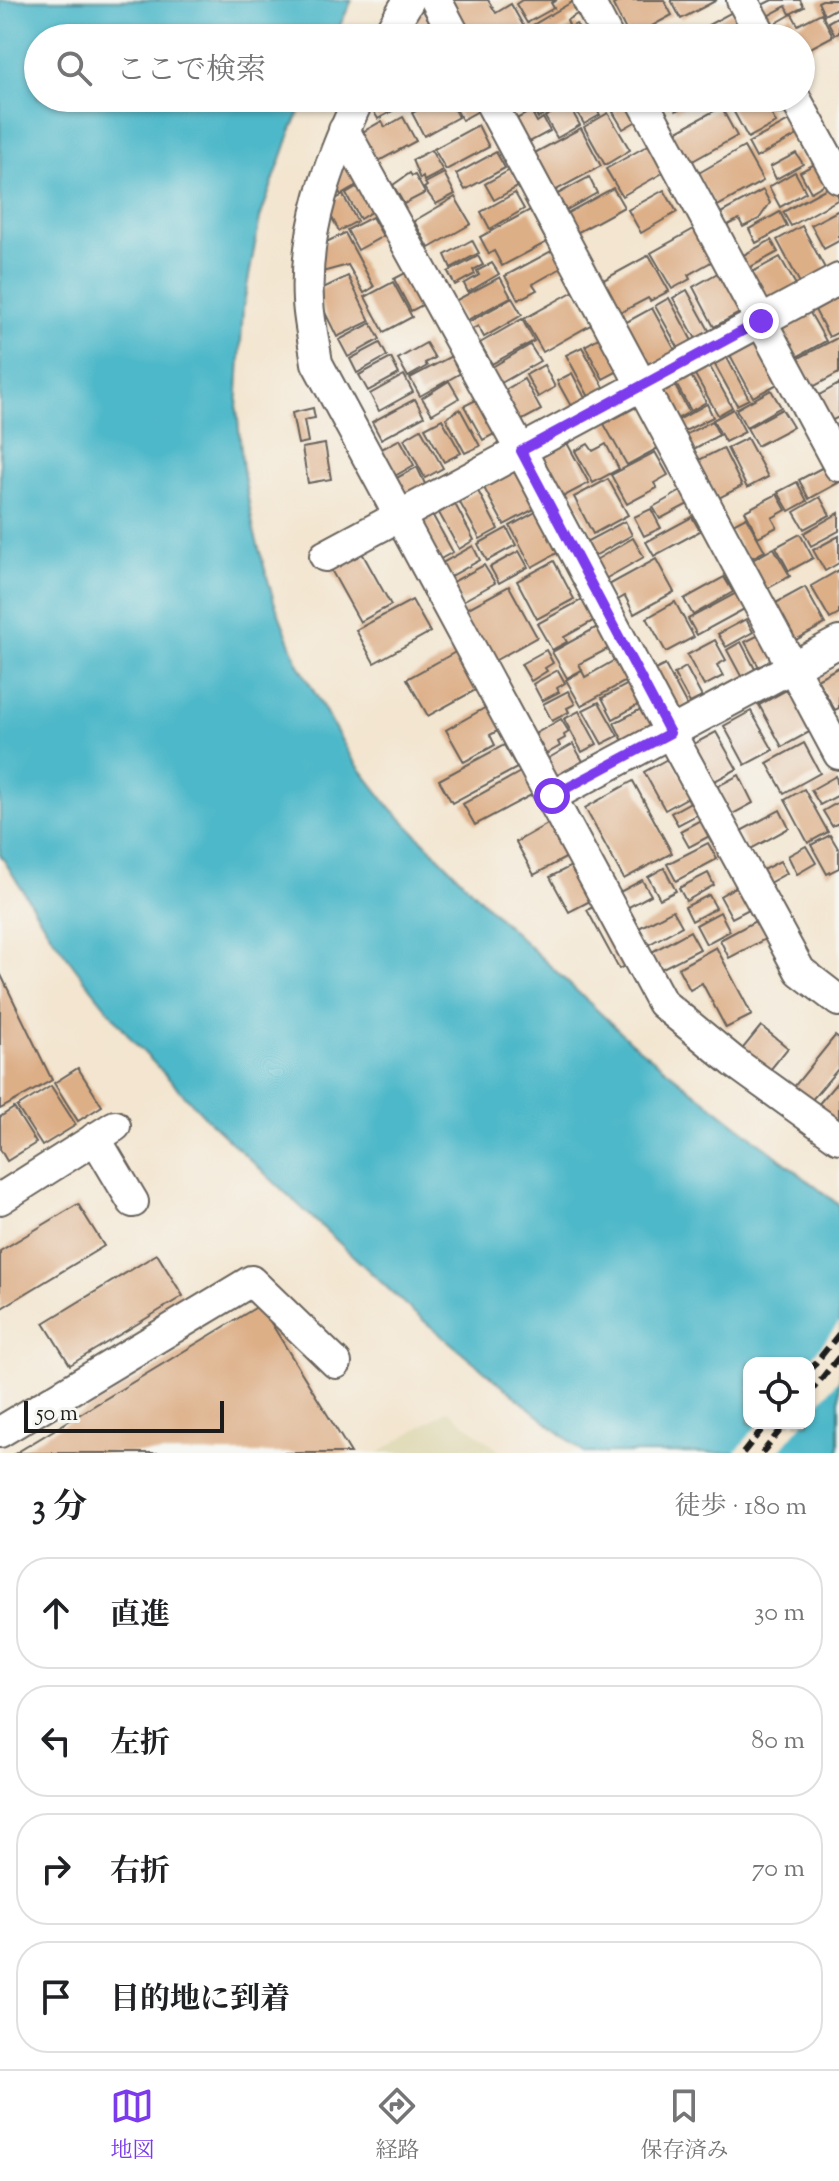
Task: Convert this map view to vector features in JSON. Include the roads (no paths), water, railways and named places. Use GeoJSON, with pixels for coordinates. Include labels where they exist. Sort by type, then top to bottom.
{"type":"FeatureCollection","features":[{"type":"Feature","properties":{"kind":"street"},"geometry":{"type":"LineString","coordinates":[[394,24],[409,0]]}},
{"type":"Feature","properties":{"kind":"street"},"geometry":{"type":"LineString","coordinates":[[436,0],[449,24]]}},
{"type":"Feature","properties":{"kind":"street"},"geometry":{"type":"LineString","coordinates":[[588,0],[601,24]]}},
{"type":"Feature","properties":{"kind":"street"},"geometry":{"type":"LineString","coordinates":[[742,0],[755,24]]}},
{"type":"Feature","properties":{"kind":"street"},"geometry":{"type":"LineString","coordinates":[[352,112],[319,198],[310,243],[308,301],[317,363],[662,1003],[734,1062],[839,1138]]}},
{"type":"Feature","properties":{"kind":"street"},"geometry":{"type":"LineString","coordinates":[[496,112],[839,754]]}},
{"type":"Feature","properties":{"kind":"street"},"geometry":{"type":"LineString","coordinates":[[649,112],[839,466]]}},
{"type":"Feature","properties":{"kind":"street"},"geometry":{"type":"LineString","coordinates":[[803,112],[839,178]]}},
{"type":"Feature","properties":{"kind":"street"},"geometry":{"type":"LineString","coordinates":[[344,130],[521,451],[800,971],[839,1001]]}},
{"type":"Feature","properties":{"kind":"street"},"geometry":{"type":"LineString","coordinates":[[325,556],[839,279]]}},
{"type":"Feature","properties":{"kind":"street"},"geometry":{"type":"LineString","coordinates":[[552,796],[839,642]]}},
{"type":"Feature","properties":{"kind":"street"},"geometry":{"type":"LineString","coordinates":[[0,1179],[106,1125]]}},
{"type":"Feature","properties":{"kind":"street"},"geometry":{"type":"LineString","coordinates":[[0,1199],[106,1125]]}},
{"type":"Feature","properties":{"kind":"street"},"geometry":{"type":"LineString","coordinates":[[106,1125],[133,1202]]}},
{"type":"Feature","properties":{"kind":"street"},"geometry":{"type":"LineString","coordinates":[[0,1432],[251,1281],[336,1363]]}},
{"type":"Feature","properties":{"kind":"water"},"geometry":{"type":"Polygon","coordinates":[[[0,0],[352,0],[341,24],[24,24],[24,112],[300,112],[260,218],[243,308],[237,409],[243,470],[254,531],[274,601],[298,663],[351,757],[388,805],[497,916],[631,1042],[839,1205],[839,1453],[584,1453],[412,1311],[211,1123],[134,1042],[48,931],[0,854],[0,0]]]}},
{"type":"Feature","properties":{"kind":"railway"},"geometry":{"type":"LineString","coordinates":[[815,1364],[839,1334]]}},
{"type":"Feature","properties":{"kind":"railway"},"geometry":{"type":"LineString","coordinates":[[815,1387],[839,1357]]}},
{"type":"Feature","properties":{"kind":"railway"},"geometry":{"type":"LineString","coordinates":[[743,1453],[762,1429]]}},
{"type":"Feature","properties":{"kind":"railway"},"geometry":{"type":"LineString","coordinates":[[762,1453],[781,1429]]}}]}
